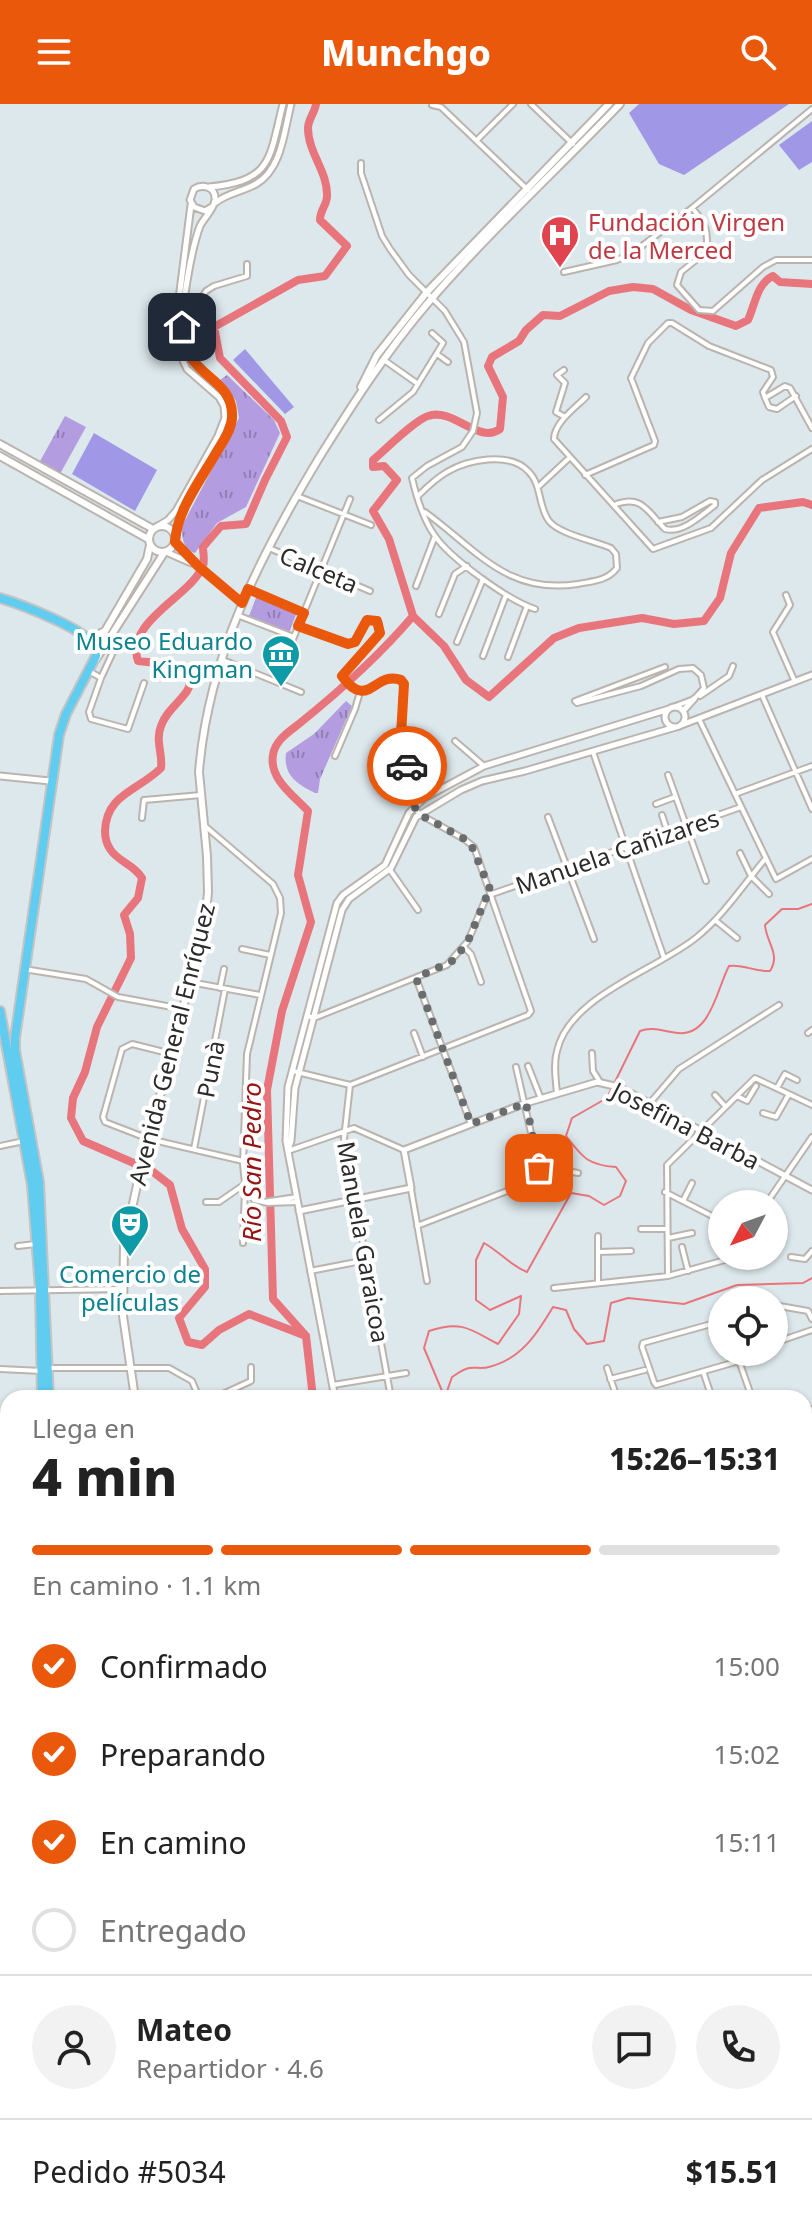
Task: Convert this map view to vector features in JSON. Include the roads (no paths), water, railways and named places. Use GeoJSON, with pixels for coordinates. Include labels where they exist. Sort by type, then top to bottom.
{"type":"FeatureCollection","features":[{"type":"Feature","properties":{"kind":"highway"},"geometry":{"type":"LineString","coordinates":[[0,598],[32,609],[84,636],[95,650],[92,667],[62,723],[50,781],[15,1050],[39,1182],[48,1390]]}},
{"type":"Feature","properties":{"kind":"highway"},"geometry":{"type":"LineString","coordinates":[[0,1011],[32,1185],[42,1290]]}},
{"type":"Feature","properties":{"kind":"highway"},"geometry":{"type":"LineString","coordinates":[[43,1390],[45,1370]]}},
{"type":"Feature","properties":{"kind":"main road","name":"Avenida General Enríquez"},"geometry":{"type":"LineString","coordinates":[[575,146],[609,104]]}},
{"type":"Feature","properties":{"kind":"main road","name":"Avenida General Enríquez"},"geometry":{"type":"LineString","coordinates":[[134,1390],[122,1289],[124,1245],[207,905],[205,826],[199,772],[203,737],[222,655],[237,615],[268,547],[360,391],[377,355],[474,249],[620,104]]}},
{"type":"Feature","properties":{"kind":"main road","name":"Avenida General Enríquez"},"geometry":{"type":"LineString","coordinates":[[360,391],[422,304]]}},
{"type":"Feature","properties":{"kind":"main road"},"geometry":{"type":"LineString","coordinates":[[0,444],[110,506],[156,528],[170,528],[175,540],[92,667]]}},
{"type":"Feature","properties":{"kind":"main road"},"geometry":{"type":"LineString","coordinates":[[0,456],[106,514],[149,542],[158,552],[165,552]]}},
{"type":"Feature","properties":{"kind":"main road"},"geometry":{"type":"LineString","coordinates":[[106,514],[110,506]]}},
{"type":"Feature","properties":{"kind":"main road"},"geometry":{"type":"LineString","coordinates":[[84,636],[94,637],[105,631],[147,559],[149,542],[156,528]]}},
{"type":"Feature","properties":{"kind":"street"},"geometry":{"type":"LineString","coordinates":[[242,603],[198,566],[175,540],[181,514],[223,426],[225,410],[219,397],[183,364],[176,346],[176,322],[190,196],[200,186],[248,180],[262,169],[271,150],[283,104]]}},
{"type":"Feature","properties":{"kind":"street"},"geometry":{"type":"LineString","coordinates":[[156,528],[171,517],[227,434],[232,420],[232,408],[225,392],[187,354],[182,327],[200,227],[222,198],[257,184],[268,174],[276,161],[291,104]]}},
{"type":"Feature","properties":{"kind":"street"},"geometry":{"type":"LineString","coordinates":[[477,140],[513,104]]}},
{"type":"Feature","properties":{"kind":"street"},"geometry":{"type":"LineString","coordinates":[[531,104],[575,146]]}},
{"type":"Feature","properties":{"kind":"street"},"geometry":{"type":"LineString","coordinates":[[432,105],[441,107],[530,192]]}},
{"type":"Feature","properties":{"kind":"street"},"geometry":{"type":"LineString","coordinates":[[564,272],[617,260],[634,252],[812,109]]}},
{"type":"Feature","properties":{"kind":"street"},"geometry":{"type":"LineString","coordinates":[[361,163],[361,173],[382,236],[397,261],[445,311],[464,342],[476,421],[462,447],[412,478],[418,496],[435,536],[483,579],[535,609]]}},
{"type":"Feature","properties":{"kind":"street"},"geometry":{"type":"LineString","coordinates":[[208,187],[214,192],[213,206]]}},
{"type":"Feature","properties":{"kind":"street"},"geometry":{"type":"LineString","coordinates":[[191,204],[201,211],[213,206]]}},
{"type":"Feature","properties":{"kind":"street"},"geometry":{"type":"LineString","coordinates":[[692,208],[705,223],[708,232],[706,252],[681,272],[677,285],[699,310],[713,311],[758,270],[776,260],[812,260]]}},
{"type":"Feature","properties":{"kind":"street"},"geometry":{"type":"LineString","coordinates":[[182,327],[206,291],[247,276],[247,264]]}},
{"type":"Feature","properties":{"kind":"street"},"geometry":{"type":"LineString","coordinates":[[585,475],[654,445],[631,378],[648,343],[668,323],[709,346],[771,370],[773,377],[763,392],[769,407],[777,409],[796,396]]}},
{"type":"Feature","properties":{"kind":"street"},"geometry":{"type":"LineString","coordinates":[[379,420],[413,392],[437,354],[444,341],[432,333]]}},
{"type":"Feature","properties":{"kind":"street"},"geometry":{"type":"LineString","coordinates":[[437,354],[448,362]]}},
{"type":"Feature","properties":{"kind":"street"},"geometry":{"type":"LineString","coordinates":[[384,360],[418,384]]}},
{"type":"Feature","properties":{"kind":"street"},"geometry":{"type":"LineString","coordinates":[[564,370],[557,375],[565,383],[556,412],[565,417]]}},
{"type":"Feature","properties":{"kind":"street"},"geometry":{"type":"LineString","coordinates":[[765,398],[785,386],[790,388],[812,428]]}},
{"type":"Feature","properties":{"kind":"street"},"geometry":{"type":"LineString","coordinates":[[586,397],[565,417],[554,432],[554,439],[651,547],[657,548],[711,528],[762,480],[812,449]]}},
{"type":"Feature","properties":{"kind":"street"},"geometry":{"type":"LineString","coordinates":[[538,487],[569,458]]}},
{"type":"Feature","properties":{"kind":"street"},"geometry":{"type":"LineString","coordinates":[[418,496],[444,473],[456,467],[495,460],[516,462],[528,470],[538,487],[547,520],[560,529],[611,548],[617,561],[615,572],[601,581],[558,587],[527,582],[504,574],[425,512]]}},
{"type":"Feature","properties":{"kind":"street"},"geometry":{"type":"LineString","coordinates":[[297,496],[371,525]]}},
{"type":"Feature","properties":{"kind":"street"},"geometry":{"type":"LineString","coordinates":[[276,681],[350,499]]}},
{"type":"Feature","properties":{"kind":"street"},"geometry":{"type":"LineString","coordinates":[[614,505],[627,500],[635,501],[665,529],[675,531],[700,517],[715,502],[710,501],[682,517],[658,522]]}},
{"type":"Feature","properties":{"kind":"street"},"geometry":{"type":"LineString","coordinates":[[416,586],[435,536]]}},
{"type":"Feature","properties":{"kind":"street","name":"Calceta"},"geometry":{"type":"LineString","coordinates":[[268,547],[370,591]]}},
{"type":"Feature","properties":{"kind":"street"},"geometry":{"type":"LineString","coordinates":[[165,552],[198,566]]}},
{"type":"Feature","properties":{"kind":"street"},"geometry":{"type":"LineString","coordinates":[[439,614],[455,574],[467,566]]}},
{"type":"Feature","properties":{"kind":"street"},"geometry":{"type":"LineString","coordinates":[[457,642],[483,579]]}},
{"type":"Feature","properties":{"kind":"street"},"geometry":{"type":"LineString","coordinates":[[248,589],[304,613]]}},
{"type":"Feature","properties":{"kind":"street"},"geometry":{"type":"LineString","coordinates":[[483,656],[506,595]]}},
{"type":"Feature","properties":{"kind":"street"},"geometry":{"type":"LineString","coordinates":[[786,595],[790,605],[773,632],[795,682]]}},
{"type":"Feature","properties":{"kind":"street"},"geometry":{"type":"LineString","coordinates":[[508,657],[527,606]]}},
{"type":"Feature","properties":{"kind":"street"},"geometry":{"type":"LineString","coordinates":[[237,615],[294,637]]}},
{"type":"Feature","properties":{"kind":"street"},"geometry":{"type":"LineString","coordinates":[[296,1072],[350,1085],[528,1015],[531,1010],[492,894],[470,842],[419,814],[414,806],[414,789],[401,735],[404,684],[393,678],[360,692],[343,678],[343,674],[380,633],[377,621],[367,620],[355,642],[348,644],[298,626]]}},
{"type":"Feature","properties":{"kind":"street"},"geometry":{"type":"LineString","coordinates":[[198,642],[301,692]]}},
{"type":"Feature","properties":{"kind":"street"},"geometry":{"type":"LineString","coordinates":[[113,652],[89,717],[93,721],[128,729]]}},
{"type":"Feature","properties":{"kind":"street"},"geometry":{"type":"LineString","coordinates":[[333,1390],[288,1151],[296,1072],[342,901],[385,865],[414,806],[451,782],[484,766],[705,695],[729,676],[733,666]]}},
{"type":"Feature","properties":{"kind":"street"},"geometry":{"type":"LineString","coordinates":[[92,667],[104,672]]}},
{"type":"Feature","properties":{"kind":"street"},"geometry":{"type":"LineString","coordinates":[[92,667],[101,678]]}},
{"type":"Feature","properties":{"kind":"street"},"geometry":{"type":"LineString","coordinates":[[665,667],[575,701],[641,686],[689,667],[701,675],[704,688],[683,712],[684,722],[677,726]]}},
{"type":"Feature","properties":{"kind":"street"},"geometry":{"type":"LineString","coordinates":[[342,901],[390,870],[419,814],[482,781],[677,726],[812,675]]}},
{"type":"Feature","properties":{"kind":"street"},"geometry":{"type":"LineString","coordinates":[[126,736],[144,683]]}},
{"type":"Feature","properties":{"kind":"street"},"geometry":{"type":"LineString","coordinates":[[335,756],[360,692]]}},
{"type":"Feature","properties":{"kind":"street"},"geometry":{"type":"LineString","coordinates":[[762,695],[812,809]]}},
{"type":"Feature","properties":{"kind":"street"},"geometry":{"type":"LineString","coordinates":[[671,708],[700,718],[777,880],[812,859]]}},
{"type":"Feature","properties":{"kind":"street"},"geometry":{"type":"LineString","coordinates":[[671,708],[665,715],[667,722],[677,726]]}},
{"type":"Feature","properties":{"kind":"street"},"geometry":{"type":"LineString","coordinates":[[455,741],[484,766]]}},
{"type":"Feature","properties":{"kind":"street"},"geometry":{"type":"LineString","coordinates":[[592,751],[664,958]]}},
{"type":"Feature","properties":{"kind":"street"},"geometry":{"type":"LineString","coordinates":[[735,794],[812,766]]}},
{"type":"Feature","properties":{"kind":"street"},"geometry":{"type":"LineString","coordinates":[[668,775],[706,881]]}},
{"type":"Feature","properties":{"kind":"street"},"geometry":{"type":"LineString","coordinates":[[0,776],[50,781]]}},
{"type":"Feature","properties":{"kind":"street"},"geometry":{"type":"LineString","coordinates":[[142,818],[144,800],[201,795]]}},
{"type":"Feature","properties":{"kind":"street"},"geometry":{"type":"LineString","coordinates":[[656,804],[675,797]]}},
{"type":"Feature","properties":{"kind":"street","name":"Manuela Cañizares"},"geometry":{"type":"LineString","coordinates":[[492,894],[741,807]]}},
{"type":"Feature","properties":{"kind":"street"},"geometry":{"type":"LineString","coordinates":[[662,815],[668,833]]}},
{"type":"Feature","properties":{"kind":"street"},"geometry":{"type":"LineString","coordinates":[[548,817],[594,939]]}},
{"type":"Feature","properties":{"kind":"street"},"geometry":{"type":"LineString","coordinates":[[205,826],[277,890],[281,913],[247,1054],[243,1161],[246,1186],[254,1200],[260,1203],[297,1200]]}},
{"type":"Feature","properties":{"kind":"street"},"geometry":{"type":"LineString","coordinates":[[740,853],[751,876],[769,894]]}},
{"type":"Feature","properties":{"kind":"street"},"geometry":{"type":"LineString","coordinates":[[557,1094],[556,1052],[572,1021],[596,1000],[693,940],[715,920],[766,858]]}},
{"type":"Feature","properties":{"kind":"street"},"geometry":{"type":"LineString","coordinates":[[390,870],[418,910]]}},
{"type":"Feature","properties":{"kind":"street"},"geometry":{"type":"LineString","coordinates":[[311,1017],[447,965],[464,947],[486,898],[492,894]]}},
{"type":"Feature","properties":{"kind":"street"},"geometry":{"type":"LineString","coordinates":[[715,920],[737,938]]}},
{"type":"Feature","properties":{"kind":"street"},"geometry":{"type":"LineString","coordinates":[[464,947],[471,954],[481,982]]}},
{"type":"Feature","properties":{"kind":"street"},"geometry":{"type":"LineString","coordinates":[[242,949],[270,955]]}},
{"type":"Feature","properties":{"kind":"street"},"geometry":{"type":"LineString","coordinates":[[24,969],[86,979],[118,997],[183,1009]]}},
{"type":"Feature","properties":{"kind":"street","name":"Punà"},"geometry":{"type":"LineString","coordinates":[[194,1149],[224,969]]}},
{"type":"Feature","properties":{"kind":"street"},"geometry":{"type":"LineString","coordinates":[[416,978],[471,1124]]}},
{"type":"Feature","properties":{"kind":"street"},"geometry":{"type":"LineString","coordinates":[[190,982],[260,995]]}},
{"type":"Feature","properties":{"kind":"street"},"geometry":{"type":"LineString","coordinates":[[649,1104],[679,1069],[779,1005]]}},
{"type":"Feature","properties":{"kind":"street"},"geometry":{"type":"LineString","coordinates":[[414,1033],[423,1057]]}},
{"type":"Feature","properties":{"kind":"street"},"geometry":{"type":"LineString","coordinates":[[172,1054],[132,1044],[120,1052],[104,1120],[108,1125],[149,1139],[243,1161]]}},
{"type":"Feature","properties":{"kind":"street"},"geometry":{"type":"LineString","coordinates":[[592,1053],[593,1071],[600,1082]]}},
{"type":"Feature","properties":{"kind":"street"},"geometry":{"type":"LineString","coordinates":[[528,1066],[541,1099]]}},
{"type":"Feature","properties":{"kind":"street"},"geometry":{"type":"LineString","coordinates":[[417,1226],[539,1177],[526,1103],[516,1067]]}},
{"type":"Feature","properties":{"kind":"street"},"geometry":{"type":"LineString","coordinates":[[777,1088],[785,1074],[797,1080]]}},
{"type":"Feature","properties":{"kind":"street"},"geometry":{"type":"LineString","coordinates":[[668,1276],[667,1165],[755,1078],[812,1105]]}},
{"type":"Feature","properties":{"kind":"street","name":"Josefina Barba"},"geometry":{"type":"LineString","coordinates":[[404,1150],[526,1103],[600,1082],[619,1087],[812,1190]]}},
{"type":"Feature","properties":{"kind":"street","name":"Manuela Garaicoa"},"geometry":{"type":"LineString","coordinates":[[350,1085],[344,1139],[390,1390]]}},
{"type":"Feature","properties":{"kind":"street"},"geometry":{"type":"LineString","coordinates":[[736,1096],[747,1101],[756,1086]]}},
{"type":"Feature","properties":{"kind":"street"},"geometry":{"type":"LineString","coordinates":[[763,1113],[776,1117],[789,1094]]}},
{"type":"Feature","properties":{"kind":"street"},"geometry":{"type":"LineString","coordinates":[[715,1095],[725,1106]]}},
{"type":"Feature","properties":{"kind":"street"},"geometry":{"type":"LineString","coordinates":[[288,1151],[345,1129],[357,1128],[404,1150],[427,1281]]}},
{"type":"Feature","properties":{"kind":"street"},"geometry":{"type":"LineString","coordinates":[[776,1190],[812,1137]]}},
{"type":"Feature","properties":{"kind":"street"},"geometry":{"type":"LineString","coordinates":[[0,1146],[24,1141]]}},
{"type":"Feature","properties":{"kind":"street"},"geometry":{"type":"LineString","coordinates":[[538,1166],[578,1173]]}},
{"type":"Feature","properties":{"kind":"street"},"geometry":{"type":"LineString","coordinates":[[683,1201],[692,1183]]}},
{"type":"Feature","properties":{"kind":"street"},"geometry":{"type":"LineString","coordinates":[[206,1202],[219,1202],[246,1186]]}},
{"type":"Feature","properties":{"kind":"street"},"geometry":{"type":"LineString","coordinates":[[243,1243],[243,1191],[246,1186]]}},
{"type":"Feature","properties":{"kind":"street"},"geometry":{"type":"LineString","coordinates":[[299,1211],[411,1188]]}},
{"type":"Feature","properties":{"kind":"street"},"geometry":{"type":"LineString","coordinates":[[665,1192],[708,1214]]}},
{"type":"Feature","properties":{"kind":"street"},"geometry":{"type":"LineString","coordinates":[[641,1229],[666,1229]]}},
{"type":"Feature","properties":{"kind":"street"},"geometry":{"type":"LineString","coordinates":[[667,1238],[692,1233]]}},
{"type":"Feature","properties":{"kind":"street"},"geometry":{"type":"LineString","coordinates":[[598,1236],[598,1283]]}},
{"type":"Feature","properties":{"kind":"street"},"geometry":{"type":"LineString","coordinates":[[18,1246],[36,1244]]}},
{"type":"Feature","properties":{"kind":"street"},"geometry":{"type":"LineString","coordinates":[[682,1247],[688,1271]]}},
{"type":"Feature","properties":{"kind":"street"},"geometry":{"type":"LineString","coordinates":[[598,1252],[631,1251]]}},
{"type":"Feature","properties":{"kind":"street"},"geometry":{"type":"LineString","coordinates":[[791,1257],[805,1259],[812,1251]]}},
{"type":"Feature","properties":{"kind":"street"},"geometry":{"type":"LineString","coordinates":[[310,1271],[368,1260]]}},
{"type":"Feature","properties":{"kind":"street"},"geometry":{"type":"LineString","coordinates":[[554,1288],[668,1276],[708,1265]]}},
{"type":"Feature","properties":{"kind":"street"},"geometry":{"type":"LineString","coordinates":[[0,1291],[122,1289]]}},
{"type":"Feature","properties":{"kind":"street"},"geometry":{"type":"LineString","coordinates":[[788,1307],[808,1311],[812,1319]]}},
{"type":"Feature","properties":{"kind":"street"},"geometry":{"type":"LineString","coordinates":[[708,1325],[643,1343],[656,1385],[724,1366]]}},
{"type":"Feature","properties":{"kind":"street"},"geometry":{"type":"LineString","coordinates":[[788,1338],[812,1330]]}},
{"type":"Feature","properties":{"kind":"street"},"geometry":{"type":"LineString","coordinates":[[0,1369],[130,1369],[158,1366],[180,1372],[197,1390]]}},
{"type":"Feature","properties":{"kind":"street"},"geometry":{"type":"LineString","coordinates":[[741,1366],[749,1390]]}},
{"type":"Feature","properties":{"kind":"street"},"geometry":{"type":"LineString","coordinates":[[231,1390],[251,1381],[251,1367]]}},
{"type":"Feature","properties":{"kind":"street"},"geometry":{"type":"LineString","coordinates":[[607,1368],[614,1390]]}},
{"type":"Feature","properties":{"kind":"street"},"geometry":{"type":"LineString","coordinates":[[610,1379],[645,1370]]}},
{"type":"Feature","properties":{"kind":"street"},"geometry":{"type":"LineString","coordinates":[[331,1385],[406,1373]]}},
{"type":"Feature","properties":{"kind":"street"},"geometry":{"type":"LineString","coordinates":[[703,1373],[709,1390]]}},
{"type":"Feature","properties":{"kind":"waterway"},"geometry":{"type":"LineString","coordinates":[[306,1336],[249,1314],[219,1330],[202,1345],[188,1342],[179,1318],[205,1287],[205,1269],[182,1229],[170,1185],[152,1171],[83,1141],[71,1118],[73,1098],[85,1072],[97,1027],[131,958],[130,934],[124,915],[138,898],[142,878],[109,847],[105,834],[107,819],[117,801],[161,768],[161,726],[187,691],[190,682],[182,670],[138,661],[137,647],[141,634],[149,622],[196,577],[204,564],[203,547],[221,526],[246,524],[287,437],[281,421],[220,358],[214,327],[298,280],[325,276],[347,246],[320,220],[327,199],[326,187],[308,128],[316,104]]}},
{"type":"Feature","properties":{"kind":"waterway"},"geometry":{"type":"LineString","coordinates":[[413,616],[389,539],[373,511],[397,480],[384,466],[373,467],[373,460],[428,416],[447,416],[483,432],[492,433],[500,429],[503,397],[488,366],[492,357],[519,341],[543,315],[560,316],[609,291],[633,287],[653,289],[691,310],[736,326],[748,320],[760,289],[773,276],[780,282],[812,284]]}},
{"type":"Feature","properties":{"kind":"waterway","name":"Río San Pedro"},"geometry":{"type":"LineString","coordinates":[[312,1390],[306,1336],[273,1299],[267,1090],[282,1011],[311,922],[298,875],[308,811],[278,779],[273,764],[277,745],[359,672],[413,616],[444,646],[466,680],[489,697],[554,638],[579,628],[642,618],[674,624],[704,621],[720,598],[731,553],[759,508],[803,502],[812,505]]}},
{"type":"Feature","properties":{"kind":"waterway"},"geometry":{"type":"LineString","coordinates":[[442,1390],[424,1348],[429,1331],[458,1326],[498,1344],[519,1314],[521,1296],[490,1310],[476,1300],[476,1260],[484,1243],[527,1272],[571,1193],[589,1196],[604,1205],[620,1196],[626,1181],[616,1167],[587,1159],[566,1136],[572,1118],[607,1098],[640,1031],[654,1029],[678,1033],[698,1027],[711,1009],[729,966],[770,971],[774,953],[765,925],[782,909],[798,909],[812,904]]}},
{"type":"Feature","properties":{"kind":"waterway"},"geometry":{"type":"LineString","coordinates":[[447,1390],[452,1377],[460,1372],[469,1368],[486,1368],[519,1352],[553,1307],[566,1310],[574,1329],[587,1344],[604,1341],[611,1303],[628,1298],[684,1304],[737,1285],[803,1283],[812,1278]]}},
{"type":"Feature","properties":{"kind":"place","name":"Fundación Virgen de la Merced"},"geometry":{"type":"Point","coordinates":[560,269]}},
{"type":"Feature","properties":{"kind":"place","name":"Museo Eduardo Kingman"},"geometry":{"type":"Point","coordinates":[281,688]}},
{"type":"Feature","properties":{"kind":"place","name":"Comercio de películas"},"geometry":{"type":"Point","coordinates":[130,1258]}}]}
